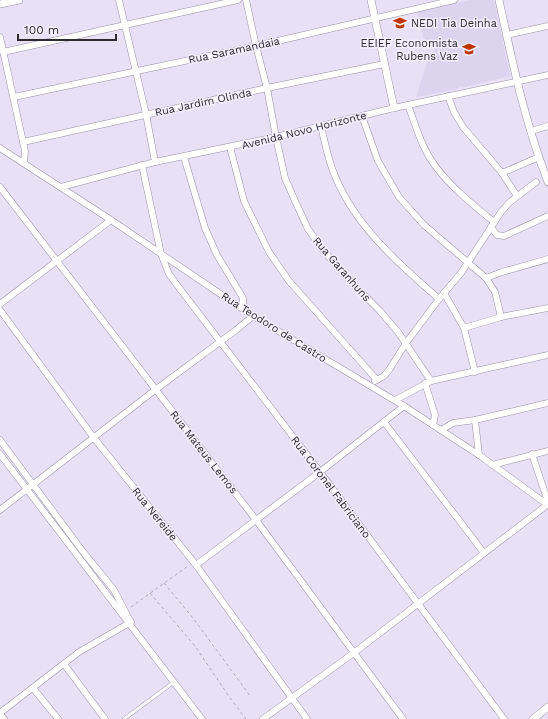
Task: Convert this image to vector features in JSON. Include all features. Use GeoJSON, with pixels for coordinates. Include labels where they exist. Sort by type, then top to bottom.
{"type":"FeatureCollection","features":[{"type":"Feature","properties":{"kind":"street"},"geometry":{"type":"LineString","coordinates":[[0,4],[19,0]]}},
{"type":"Feature","properties":{"kind":"street"},"geometry":{"type":"LineString","coordinates":[[119,0],[134,71],[146,114],[155,162]]}},
{"type":"Feature","properties":{"kind":"street"},"geometry":{"type":"LineString","coordinates":[[3,52],[238,0]]}},
{"type":"Feature","properties":{"kind":"street","name":"Rua Garanhuns"},"geometry":{"type":"LineString","coordinates":[[246,0],[267,88],[285,178],[308,229],[322,249],[351,282],[380,310],[406,343],[428,382],[435,415],[433,425]]}},
{"type":"Feature","properties":{"kind":"street"},"geometry":{"type":"LineString","coordinates":[[371,0],[394,108]]}},
{"type":"Feature","properties":{"kind":"street","name":"Rua Saramandaia"},"geometry":{"type":"LineString","coordinates":[[14,97],[256,46],[454,0]]}},
{"type":"Feature","properties":{"kind":"street"},"geometry":{"type":"LineString","coordinates":[[499,0],[517,82],[548,182]]}},
{"type":"Feature","properties":{"kind":"street"},"geometry":{"type":"LineString","coordinates":[[507,35],[548,26]]}},
{"type":"Feature","properties":{"kind":"street"},"geometry":{"type":"LineString","coordinates":[[0,37],[23,142],[24,163]]}},
{"type":"Feature","properties":{"kind":"street","name":"Rua Jardim Olinda"},"geometry":{"type":"LineString","coordinates":[[23,142],[146,114],[384,64]]}},
{"type":"Feature","properties":{"kind":"street","name":"Avenida Novo Horizonte"},"geometry":{"type":"LineString","coordinates":[[61,187],[155,162],[276,137],[394,108],[548,75]]}},
{"type":"Feature","properties":{"kind":"street"},"geometry":{"type":"LineString","coordinates":[[448,96],[454,112],[463,127],[502,173],[517,196]]}},
{"type":"Feature","properties":{"kind":"street"},"geometry":{"type":"LineString","coordinates":[[408,105],[426,152],[435,166],[450,183],[492,224],[497,235],[504,236],[548,216]]}},
{"type":"Feature","properties":{"kind":"street"},"geometry":{"type":"LineString","coordinates":[[362,116],[378,161],[399,197],[424,224],[486,278],[495,292],[501,318]]}},
{"type":"Feature","properties":{"kind":"street"},"geometry":{"type":"LineString","coordinates":[[320,126],[335,176],[358,216],[387,252],[439,299]]}},
{"type":"Feature","properties":{"kind":"street"},"geometry":{"type":"LineString","coordinates":[[531,131],[548,126]]}},
{"type":"Feature","properties":{"kind":"street"},"geometry":{"type":"LineString","coordinates":[[230,147],[244,201],[269,252],[289,281],[377,380]]}},
{"type":"Feature","properties":{"kind":"street","name":"Rua Teodoro de Castro"},"geometry":{"type":"LineString","coordinates":[[0,148],[111,220],[253,316],[395,400],[546,502]]}},
{"type":"Feature","properties":{"kind":"street"},"geometry":{"type":"LineString","coordinates":[[184,157],[205,228],[217,255],[243,298],[243,309]]}},
{"type":"Feature","properties":{"kind":"street"},"geometry":{"type":"LineString","coordinates":[[502,173],[539,157]]}},
{"type":"Feature","properties":{"kind":"street","name":"Rua Coronel Fabriciano"},"geometry":{"type":"LineString","coordinates":[[142,166],[161,254],[169,274],[418,602],[504,719]]}},
{"type":"Feature","properties":{"kind":"street"},"geometry":{"type":"LineString","coordinates":[[370,385],[384,376],[389,370],[406,343],[439,299],[462,273],[501,212],[517,196],[536,182]]}},
{"type":"Feature","properties":{"kind":"street","name":"Rua Mateus Lemos"},"geometry":{"type":"LineString","coordinates":[[0,187],[256,520],[355,652],[403,719]]}},
{"type":"Feature","properties":{"kind":"street"},"geometry":{"type":"LineString","coordinates":[[0,304],[111,220]]}},
{"type":"Feature","properties":{"kind":"street"},"geometry":{"type":"LineString","coordinates":[[486,278],[548,259]]}},
{"type":"Feature","properties":{"kind":"street"},"geometry":{"type":"LineString","coordinates":[[444,293],[464,328],[475,372]]}},
{"type":"Feature","properties":{"kind":"street"},"geometry":{"type":"LineString","coordinates":[[464,328],[548,308]]}},
{"type":"Feature","properties":{"kind":"street","name":"Rua Nereide"},"geometry":{"type":"LineString","coordinates":[[0,310],[94,438],[195,563],[307,719]]}},
{"type":"Feature","properties":{"kind":"street"},"geometry":{"type":"LineString","coordinates":[[0,510],[253,316]]}},
{"type":"Feature","properties":{"kind":"street"},"geometry":{"type":"LineString","coordinates":[[395,400],[428,382],[548,355]]}},
{"type":"Feature","properties":{"kind":"street"},"geometry":{"type":"LineString","coordinates":[[441,430],[452,423],[475,420],[548,403]]}},
{"type":"Feature","properties":{"kind":"street"},"geometry":{"type":"LineString","coordinates":[[195,563],[320,472],[404,406]]}},
{"type":"Feature","properties":{"kind":"street"},"geometry":{"type":"LineString","coordinates":[[475,420],[480,456]]}},
{"type":"Feature","properties":{"kind":"street"},"geometry":{"type":"LineString","coordinates":[[384,422],[484,553]]}},
{"type":"Feature","properties":{"kind":"street"},"geometry":{"type":"LineString","coordinates":[[0,440],[84,553],[114,590],[126,611],[130,623]]}},
{"type":"Feature","properties":{"kind":"street"},"geometry":{"type":"LineString","coordinates":[[492,465],[548,451]]}},
{"type":"Feature","properties":{"kind":"street"},"geometry":{"type":"LineString","coordinates":[[0,454],[202,719]]}},
{"type":"Feature","properties":{"kind":"street"},"geometry":{"type":"LineString","coordinates":[[263,719],[355,652],[418,602],[484,553],[546,502],[532,454]]}},
{"type":"Feature","properties":{"kind":"street"},"geometry":{"type":"LineString","coordinates":[[4,719],[0,714],[79,652],[130,623]]}},
{"type":"Feature","properties":{"kind":"street"},"geometry":{"type":"LineString","coordinates":[[64,664],[105,719]]}},
{"type":"Feature","properties":{"kind":"street"},"geometry":{"type":"LineString","coordinates":[[33,688],[58,719]]}},
{"type":"Feature","properties":{"kind":"street"},"geometry":{"type":"LineString","coordinates":[[532,719],[548,707]]}},
{"type":"Feature","properties":{"kind":"lane"},"geometry":{"type":"LineString","coordinates":[[124,719],[174,682]]}},
{"type":"Feature","properties":{"kind":"path"},"geometry":{"type":"LineString","coordinates":[[126,611],[164,583],[195,563]]}},
{"type":"Feature","properties":{"kind":"path"},"geometry":{"type":"LineString","coordinates":[[164,583],[193,618],[250,697]]}},
{"type":"Feature","properties":{"kind":"path"},"geometry":{"type":"LineString","coordinates":[[150,593],[195,646],[246,719]]}},
{"type":"Feature","properties":{"kind":"shaded area","name":"EEIEF Economista Rubens Vaz"},"geometry":{"type":"Polygon","coordinates":[[[469,0],[494,0],[510,76],[416,97],[430,53],[433,54],[435,45],[424,41],[417,12],[469,0]]]}},
{"type":"Feature","properties":{"kind":"place","name":"NEDI Tia Deinha"},"geometry":{"type":"Point","coordinates":[400,23]}},
{"type":"Feature","properties":{"kind":"place","name":"EEIEF Economista Rubens Vaz"},"geometry":{"type":"Point","coordinates":[469,49]}}]}
